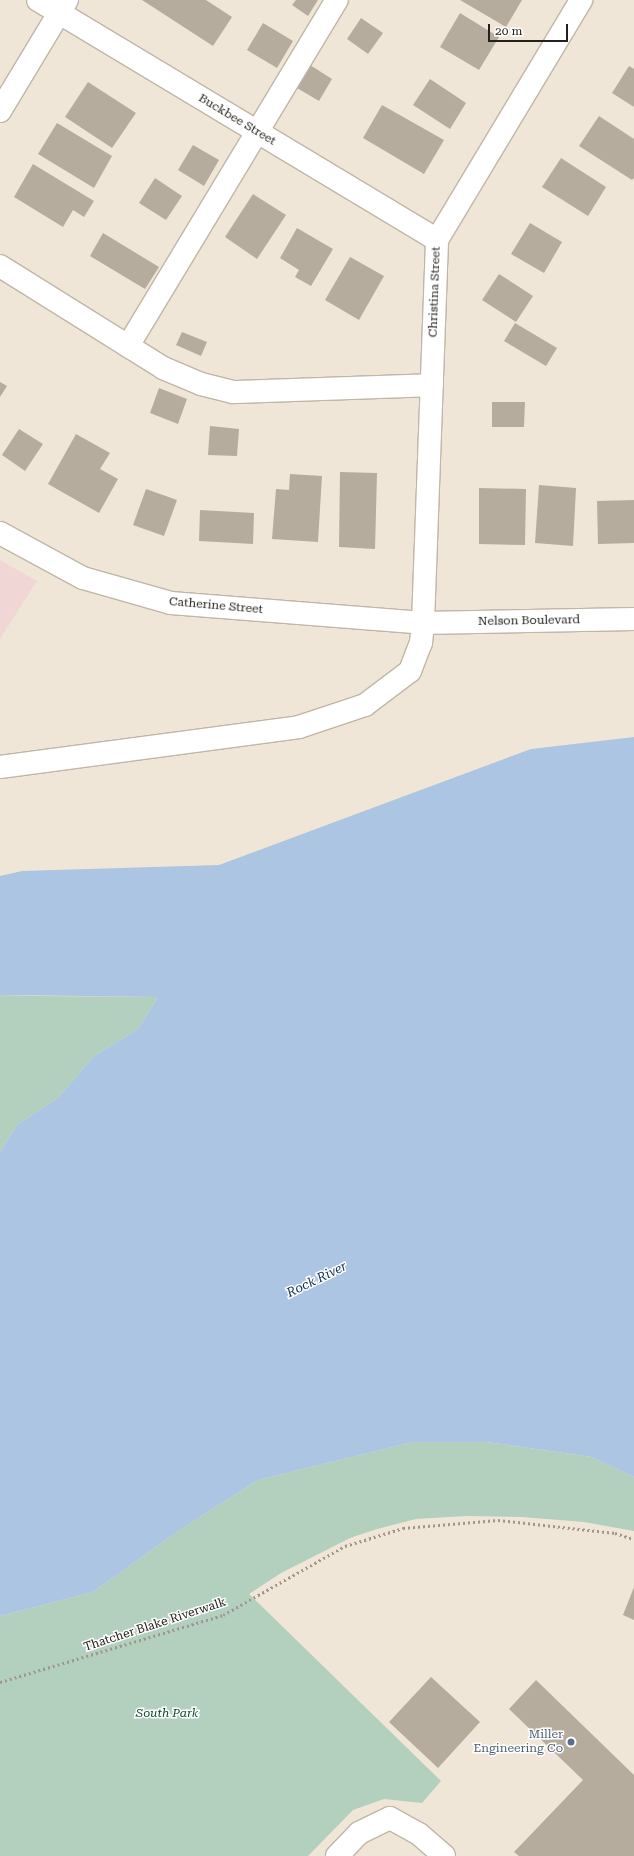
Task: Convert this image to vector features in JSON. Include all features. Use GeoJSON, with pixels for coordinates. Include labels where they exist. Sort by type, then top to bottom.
{"type":"FeatureCollection","features":[{"type":"Feature","properties":{"kind":"street","name":"Buckbee Street"},"geometry":{"type":"LineString","coordinates":[[38,0],[63,7],[257,132],[437,240]]}},
{"type":"Feature","properties":{"kind":"street"},"geometry":{"type":"LineString","coordinates":[[128,346],[337,0]]}},
{"type":"Feature","properties":{"kind":"street","name":"Christina Street"},"geometry":{"type":"LineString","coordinates":[[0,767],[299,728],[365,705],[410,671],[421,643],[423,623],[437,240],[581,0]]}},
{"type":"Feature","properties":{"kind":"street"},"geometry":{"type":"LineString","coordinates":[[0,111],[63,7]]}},
{"type":"Feature","properties":{"kind":"street"},"geometry":{"type":"LineString","coordinates":[[0,266],[163,368],[201,384],[233,392],[432,385]]}},
{"type":"Feature","properties":{"kind":"street","name":"Catherine Street"},"geometry":{"type":"LineString","coordinates":[[0,533],[83,578],[171,603],[423,623]]}},
{"type":"Feature","properties":{"kind":"street","name":"Nelson Boulevard"},"geometry":{"type":"LineString","coordinates":[[423,623],[634,618]]}},
{"type":"Feature","properties":{"kind":"street"},"geometry":{"type":"LineString","coordinates":[[337,1856],[359,1833],[390,1818],[419,1834],[444,1856]]}},
{"type":"Feature","properties":{"kind":"path","name":"Thatcher Blake Riverwalk"},"geometry":{"type":"LineString","coordinates":[[0,1682],[223,1615],[345,1546],[402,1528],[498,1520],[615,1534],[634,1540]]}},
{"type":"Feature","properties":{"kind":"shaded area"},"geometry":{"type":"Polygon","coordinates":[[[0,560],[37,581],[0,639],[0,560]]]}},
{"type":"Feature","properties":{"kind":"green space"},"geometry":{"type":"Polygon","coordinates":[[[0,995],[158,997],[138,1029],[94,1056],[58,1098],[17,1125],[0,1152],[0,995]]]}},
{"type":"Feature","properties":{"kind":"green space","name":"South Park"},"geometry":{"type":"Polygon","coordinates":[[[413,1442],[487,1442],[592,1457],[634,1477],[634,1531],[584,1522],[522,1517],[466,1516],[416,1519],[350,1538],[281,1573],[249,1594],[441,1781],[422,1803],[384,1799],[353,1810],[308,1856],[0,1856],[0,1616],[93,1592],[181,1529],[258,1480],[413,1442]]]}},
{"type":"Feature","properties":{"kind":"water","name":"Rock River"},"geometry":{"type":"Polygon","coordinates":[[[634,737],[634,1477],[592,1457],[487,1442],[413,1442],[258,1480],[181,1529],[93,1592],[0,1616],[0,1152],[17,1125],[58,1098],[94,1056],[138,1029],[158,997],[0,995],[0,876],[22,871],[219,865],[531,749],[634,737]]]}},
{"type":"Feature","properties":{"kind":"building"},"geometry":{"type":"Polygon","coordinates":[[[142,0],[206,0],[232,17],[213,46],[142,0]]]}},
{"type":"Feature","properties":{"kind":"building"},"geometry":{"type":"Polygon","coordinates":[[[296,0],[318,0],[308,16],[292,5],[296,0]]]}},
{"type":"Feature","properties":{"kind":"building"},"geometry":{"type":"Polygon","coordinates":[[[460,0],[522,0],[506,27],[460,0]]]}},
{"type":"Feature","properties":{"kind":"building"},"geometry":{"type":"Polygon","coordinates":[[[460,13],[499,37],[479,70],[440,47],[460,13]]]}},
{"type":"Feature","properties":{"kind":"building"},"geometry":{"type":"Polygon","coordinates":[[[361,18],[383,33],[368,54],[347,39],[361,18]]]}},
{"type":"Feature","properties":{"kind":"building"},"geometry":{"type":"Polygon","coordinates":[[[263,23],[293,41],[277,68],[247,50],[263,23]]]}},
{"type":"Feature","properties":{"kind":"building"},"geometry":{"type":"Polygon","coordinates":[[[310,65],[332,79],[319,101],[297,88],[310,65]]]}},
{"type":"Feature","properties":{"kind":"building"},"geometry":{"type":"Polygon","coordinates":[[[629,66],[634,69],[634,107],[612,93],[629,66]]]}},
{"type":"Feature","properties":{"kind":"building"},"geometry":{"type":"Polygon","coordinates":[[[430,79],[466,103],[450,129],[413,105],[430,79]]]}},
{"type":"Feature","properties":{"kind":"building"},"geometry":{"type":"Polygon","coordinates":[[[88,82],[136,113],[112,148],[65,117],[88,82]]]}},
{"type":"Feature","properties":{"kind":"building"},"geometry":{"type":"Polygon","coordinates":[[[382,105],[444,140],[424,174],[363,138],[382,105]]]}},
{"type":"Feature","properties":{"kind":"building"},"geometry":{"type":"Polygon","coordinates":[[[599,116],[634,139],[634,178],[632,180],[579,146],[599,116]]]}},
{"type":"Feature","properties":{"kind":"building"},"geometry":{"type":"Polygon","coordinates":[[[57,123],[112,156],[94,188],[38,154],[57,123]]]}},
{"type":"Feature","properties":{"kind":"building"},"geometry":{"type":"Polygon","coordinates":[[[193,145],[219,160],[204,186],[178,170],[193,145]]]}},
{"type":"Feature","properties":{"kind":"building"},"geometry":{"type":"Polygon","coordinates":[[[561,158],[606,187],[588,216],[542,187],[561,158]]]}},
{"type":"Feature","properties":{"kind":"building"},"geometry":{"type":"Polygon","coordinates":[[[33,164],[94,201],[84,217],[73,210],[63,227],[14,197],[33,164]]]}},
{"type":"Feature","properties":{"kind":"building"},"geometry":{"type":"Polygon","coordinates":[[[155,178],[182,196],[166,220],[139,203],[155,178]]]}},
{"type":"Feature","properties":{"kind":"building"},"geometry":{"type":"Polygon","coordinates":[[[253,194],[286,215],[257,259],[225,237],[253,194]]]}},
{"type":"Feature","properties":{"kind":"building"},"geometry":{"type":"Polygon","coordinates":[[[530,223],[562,242],[544,273],[511,254],[530,223]]]}},
{"type":"Feature","properties":{"kind":"building"},"geometry":{"type":"Polygon","coordinates":[[[297,228],[333,249],[311,286],[295,277],[299,270],[280,258],[297,228]]]}},
{"type":"Feature","properties":{"kind":"building"},"geometry":{"type":"Polygon","coordinates":[[[103,233],[159,267],[145,289],[90,256],[103,233]]]}},
{"type":"Feature","properties":{"kind":"building"},"geometry":{"type":"Polygon","coordinates":[[[350,257],[384,276],[359,320],[325,300],[350,257]]]}},
{"type":"Feature","properties":{"kind":"building"},"geometry":{"type":"Polygon","coordinates":[[[499,274],[533,296],[516,322],[482,300],[499,274]]]}},
{"type":"Feature","properties":{"kind":"building"},"geometry":{"type":"Polygon","coordinates":[[[515,323],[557,348],[546,366],[504,341],[515,323]]]}},
{"type":"Feature","properties":{"kind":"building"},"geometry":{"type":"Polygon","coordinates":[[[182,332],[207,342],[201,356],[176,345],[182,332]]]}},
{"type":"Feature","properties":{"kind":"building"},"geometry":{"type":"Polygon","coordinates":[[[0,382],[7,386],[0,397],[0,382]]]}},
{"type":"Feature","properties":{"kind":"building"},"geometry":{"type":"Polygon","coordinates":[[[159,388],[187,399],[178,424],[150,413],[159,388]]]}},
{"type":"Feature","properties":{"kind":"building"},"geometry":{"type":"Polygon","coordinates":[[[492,402],[525,402],[524,427],[492,427],[492,402]]]}},
{"type":"Feature","properties":{"kind":"building"},"geometry":{"type":"Polygon","coordinates":[[[210,426],[239,429],[237,456],[208,455],[210,426]]]}},
{"type":"Feature","properties":{"kind":"building"},"geometry":{"type":"Polygon","coordinates":[[[19,429],[43,444],[25,471],[2,455],[19,429]]]}},
{"type":"Feature","properties":{"kind":"building"},"geometry":{"type":"Polygon","coordinates":[[[76,434],[110,453],[100,469],[118,479],[99,513],[48,484],[76,434]]]}},
{"type":"Feature","properties":{"kind":"building"},"geometry":{"type":"Polygon","coordinates":[[[340,472],[377,473],[375,549],[339,547],[340,472]]]}},
{"type":"Feature","properties":{"kind":"building"},"geometry":{"type":"Polygon","coordinates":[[[290,474],[322,476],[318,542],[272,539],[276,489],[289,490],[290,474]]]}},
{"type":"Feature","properties":{"kind":"building"},"geometry":{"type":"Polygon","coordinates":[[[539,485],[576,488],[573,546],[535,543],[539,485]]]}},
{"type":"Feature","properties":{"kind":"building"},"geometry":{"type":"Polygon","coordinates":[[[479,488],[526,489],[525,545],[479,544],[479,488]]]}},
{"type":"Feature","properties":{"kind":"building"},"geometry":{"type":"Polygon","coordinates":[[[146,489],[177,500],[164,536],[133,525],[146,489]]]}},
{"type":"Feature","properties":{"kind":"building"},"geometry":{"type":"Polygon","coordinates":[[[634,500],[634,543],[598,544],[597,501],[634,500]]]}},
{"type":"Feature","properties":{"kind":"building"},"geometry":{"type":"Polygon","coordinates":[[[200,510],[254,513],[253,544],[199,541],[200,510]]]}},
{"type":"Feature","properties":{"kind":"building"},"geometry":{"type":"Polygon","coordinates":[[[634,1587],[634,1620],[623,1615],[634,1587]]]}},
{"type":"Feature","properties":{"kind":"building"},"geometry":{"type":"Polygon","coordinates":[[[431,1677],[480,1722],[438,1768],[389,1722],[431,1677]]]}},
{"type":"Feature","properties":{"kind":"building","name":"Miller Engineering Co"},"geometry":{"type":"Polygon","coordinates":[[[536,1680],[634,1775],[634,1856],[519,1856],[514,1852],[583,1780],[509,1709],[536,1680]]]}},
{"type":"Feature","properties":{"kind":"place","name":"Miller Engineering Co"},"geometry":{"type":"Point","coordinates":[571,1742]}}]}
